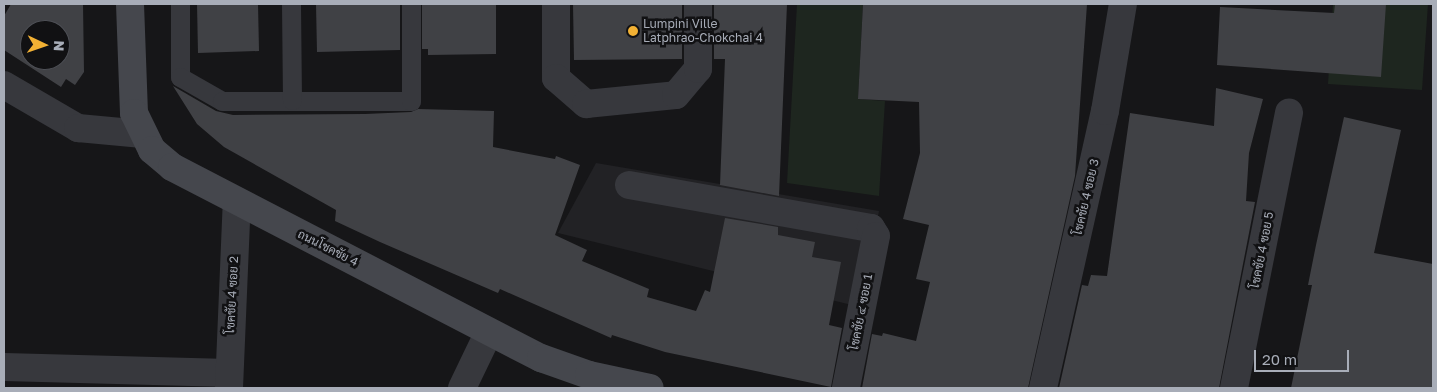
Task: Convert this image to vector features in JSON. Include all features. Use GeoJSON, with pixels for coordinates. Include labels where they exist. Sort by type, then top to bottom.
{"type":"FeatureCollection","features":[{"type":"Feature","properties":{"kind":"main road","name":"ถนนโชคชัย 4"},"geometry":{"type":"LineString","coordinates":[[130,4],[134,113],[152,150],[172,167],[541,358],[589,375],[650,388]]}},
{"type":"Feature","properties":{"kind":"street"},"geometry":{"type":"LineString","coordinates":[[556,4],[556,78],[586,104],[676,95],[698,69],[698,4]]}},
{"type":"Feature","properties":{"kind":"street","name":"โชคชัย 4 ซอย 3"},"geometry":{"type":"LineString","coordinates":[[1043,388],[1105,111],[1123,4]]}},
{"type":"Feature","properties":{"kind":"street"},"geometry":{"type":"LineString","coordinates":[[4,85],[78,128],[143,134]]}},
{"type":"Feature","properties":{"kind":"street","name":"โชคชัย 4 ซอย 5"},"geometry":{"type":"LineString","coordinates":[[1234,388],[1289,112]]}},
{"type":"Feature","properties":{"kind":"street","name":"โชคชัย ๔ ซอย 1"},"geometry":{"type":"LineString","coordinates":[[629,185],[859,224],[871,228],[876,236],[846,388]]}},
{"type":"Feature","properties":{"kind":"street","name":"โชคชัย 4 ซอย 2"},"geometry":{"type":"LineString","coordinates":[[229,381],[237,201]]}},
{"type":"Feature","properties":{"kind":"street"},"geometry":{"type":"LineString","coordinates":[[462,388],[489,332]]}},
{"type":"Feature","properties":{"kind":"street"},"geometry":{"type":"LineString","coordinates":[[4,367],[229,381]]}},
{"type":"Feature","properties":{"kind":"lane"},"geometry":{"type":"LineString","coordinates":[[180,4],[180,77],[222,102],[292,100],[411,101],[411,4]]}},
{"type":"Feature","properties":{"kind":"lane"},"geometry":{"type":"LineString","coordinates":[[292,4],[292,100]]}},
{"type":"Feature","properties":{"kind":"shaded area"},"geometry":{"type":"Polygon","coordinates":[[[797,4],[863,4],[858,99],[885,101],[879,196],[787,183],[797,4]]]}},
{"type":"Feature","properties":{"kind":"shaded area"},"geometry":{"type":"Polygon","coordinates":[[[1333,4],[1428,4],[1422,90],[1328,84],[1333,4]]]}},
{"type":"Feature","properties":{"kind":"shaded area"},"geometry":{"type":"Polygon","coordinates":[[[596,163],[879,211],[860,307],[558,233],[596,163]]]}},
{"type":"Feature","properties":{"kind":"building"},"geometry":{"type":"Polygon","coordinates":[[[11,4],[83,4],[84,72],[75,85],[66,79],[61,87],[35,70],[70,70],[70,20],[20,20],[20,60],[4,50],[4,16],[11,4]]]}},
{"type":"Feature","properties":{"kind":"building"},"geometry":{"type":"Polygon","coordinates":[[[197,4],[258,4],[259,51],[198,53],[197,4]]]}},
{"type":"Feature","properties":{"kind":"building"},"geometry":{"type":"Polygon","coordinates":[[[316,4],[400,4],[400,50],[317,52],[316,4]]]}},
{"type":"Feature","properties":{"kind":"building"},"geometry":{"type":"Polygon","coordinates":[[[422,4],[496,4],[496,54],[428,55],[428,49],[422,49],[422,4]]]}},
{"type":"Feature","properties":{"kind":"building","name":"Lumpini Ville Latphrao-Chokchai 4"},"geometry":{"type":"Polygon","coordinates":[[[573,4],[682,4],[682,59],[574,60],[573,4]]]}},
{"type":"Feature","properties":{"kind":"building"},"geometry":{"type":"Polygon","coordinates":[[[714,4],[787,4],[779,196],[720,185],[725,59],[714,59],[714,4]]]}},
{"type":"Feature","properties":{"kind":"building"},"geometry":{"type":"Polygon","coordinates":[[[863,4],[1087,4],[1075,176],[1028,388],[862,388],[872,334],[882,336],[883,333],[916,341],[930,282],[916,279],[929,225],[903,219],[920,153],[919,102],[858,99],[863,4]]]}},
{"type":"Feature","properties":{"kind":"building"},"geometry":{"type":"Polygon","coordinates":[[[1335,4],[1386,4],[1381,77],[1217,65],[1220,7],[1334,13],[1335,4]]]}},
{"type":"Feature","properties":{"kind":"building"},"geometry":{"type":"Polygon","coordinates":[[[173,86],[216,111],[233,115],[365,114],[411,112],[418,109],[494,111],[493,147],[555,159],[556,156],[580,165],[555,235],[587,250],[582,261],[649,289],[647,297],[696,311],[705,290],[710,292],[725,218],[778,227],[778,235],[815,242],[812,257],[841,262],[829,325],[842,328],[831,387],[665,352],[612,335],[611,338],[500,289],[498,293],[380,242],[335,221],[336,210],[224,147],[197,124],[173,86]]]}},
{"type":"Feature","properties":{"kind":"building"},"geometry":{"type":"Polygon","coordinates":[[[1216,88],[1263,99],[1249,153],[1246,201],[1255,202],[1219,388],[1059,388],[1082,285],[1088,286],[1091,275],[1107,276],[1130,113],[1214,126],[1216,88]]]}},
{"type":"Feature","properties":{"kind":"building"},"geometry":{"type":"Polygon","coordinates":[[[1344,117],[1401,130],[1374,253],[1433,264],[1433,388],[1291,388],[1312,285],[1308,285],[1344,117]]]}},
{"type":"Feature","properties":{"kind":"place","name":"Lumpini Ville Latphrao-Chokchai 4"},"geometry":{"type":"Point","coordinates":[633,31]}}]}
